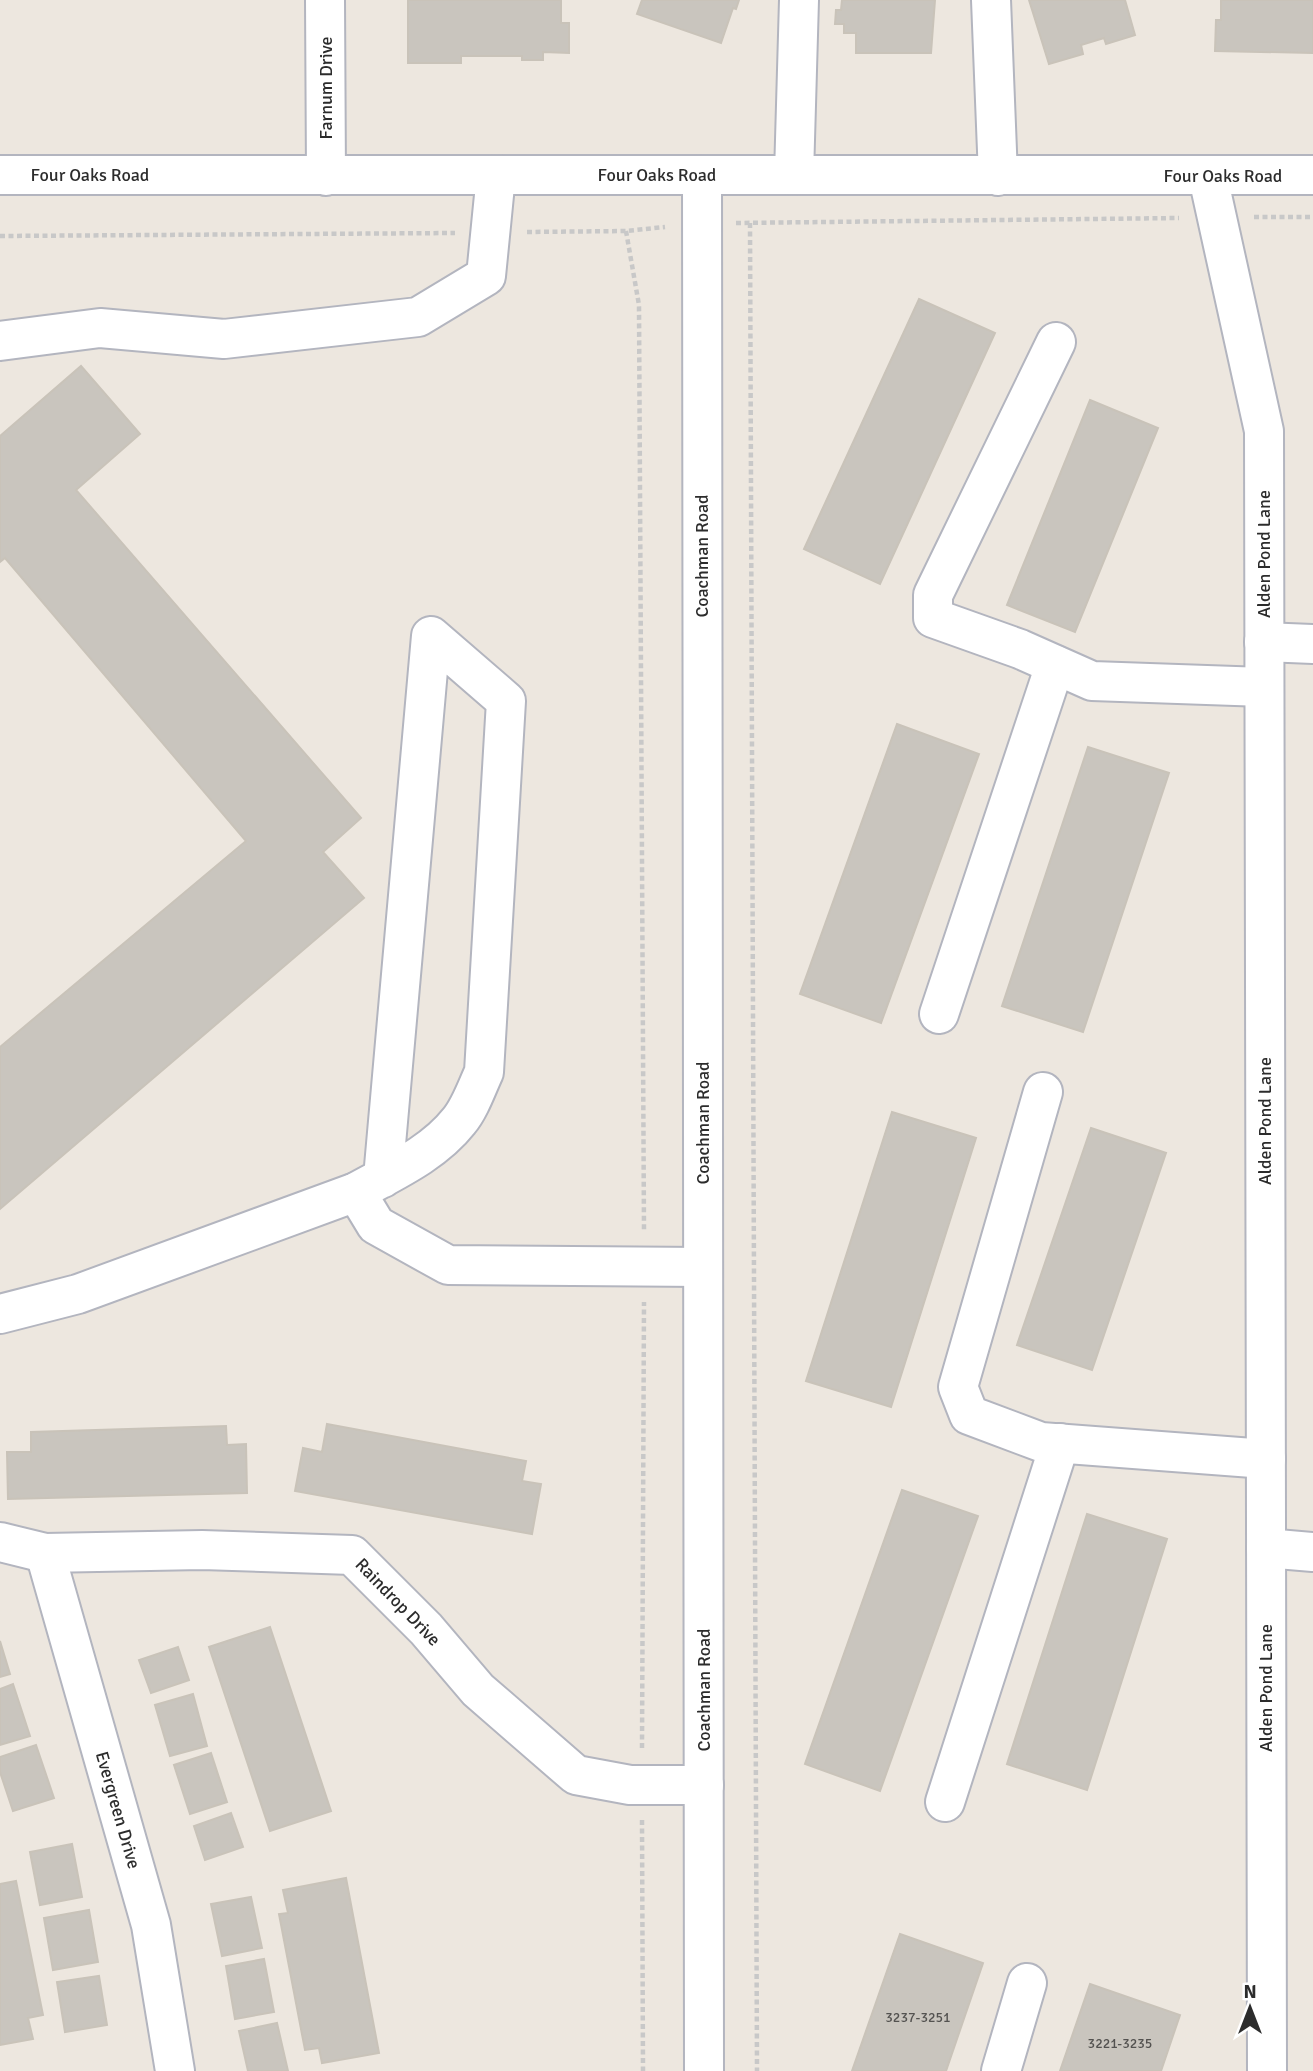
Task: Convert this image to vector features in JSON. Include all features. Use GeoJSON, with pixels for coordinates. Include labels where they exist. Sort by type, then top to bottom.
{"type":"FeatureCollection","features":[{"type":"Feature","properties":{"kind":"street","name":"Farnum Drive"},"geometry":{"type":"LineString","coordinates":[[326,0],[326,176]]}},
{"type":"Feature","properties":{"kind":"street"},"geometry":{"type":"LineString","coordinates":[[794,175],[799,0]]}},
{"type":"Feature","properties":{"kind":"street"},"geometry":{"type":"LineString","coordinates":[[991,0],[998,176]]}},
{"type":"Feature","properties":{"kind":"street","name":"Coachman Road"},"geometry":{"type":"LineString","coordinates":[[702,174],[704,2071]]}},
{"type":"Feature","properties":{"kind":"street","name":"Four Oaks Road"},"geometry":{"type":"LineString","coordinates":[[0,175],[1313,176]]}},
{"type":"Feature","properties":{"kind":"street"},"geometry":{"type":"LineString","coordinates":[[0,341],[100,328],[224,339],[418,317],[486,276],[496,175]]}},
{"type":"Feature","properties":{"kind":"street","name":"Alden Pond Lane"},"geometry":{"type":"LineString","coordinates":[[1208,177],[1264,431],[1267,2071]]}},
{"type":"Feature","properties":{"kind":"street"},"geometry":{"type":"LineString","coordinates":[[1056,342],[933,595],[933,618],[1092,681],[1264,687]]}},
{"type":"Feature","properties":{"kind":"street"},"geometry":{"type":"LineString","coordinates":[[0,1314],[78,1294],[370,1185],[420,1156],[460,1121],[484,1072],[506,701],[431,636],[370,1185],[376,1225],[448,1265],[703,1267]]}},
{"type":"Feature","properties":{"kind":"street"},"geometry":{"type":"LineString","coordinates":[[1264,642],[1313,643]]}},
{"type":"Feature","properties":{"kind":"street"},"geometry":{"type":"LineString","coordinates":[[939,1014],[1055,665]]}},
{"type":"Feature","properties":{"kind":"street"},"geometry":{"type":"LineString","coordinates":[[1043,1092],[958,1387],[969,1415],[1041,1442],[1266,1459]]}},
{"type":"Feature","properties":{"kind":"street"},"geometry":{"type":"LineString","coordinates":[[946,1802],[1060,1443]]}},
{"type":"Feature","properties":{"kind":"street","name":"Raindrop Drive"},"geometry":{"type":"LineString","coordinates":[[0,1542],[45,1553],[202,1550],[352,1555],[426,1629],[478,1690],[576,1775],[642,1785],[704,1785]]}},
{"type":"Feature","properties":{"kind":"street"},"geometry":{"type":"LineString","coordinates":[[1266,1548],[1313,1552]]}},
{"type":"Feature","properties":{"kind":"street","name":"Evergreen Drive"},"geometry":{"type":"LineString","coordinates":[[45,1553],[151,1925],[175,2071]]}},
{"type":"Feature","properties":{"kind":"street"},"geometry":{"type":"LineString","coordinates":[[1001,2071],[1027,1983]]}},
{"type":"Feature","properties":{"kind":"path"},"geometry":{"type":"LineString","coordinates":[[0,236],[491,233],[626,231],[702,223],[1313,217]]}},
{"type":"Feature","properties":{"kind":"path"},"geometry":{"type":"LineString","coordinates":[[750,223],[757,2071]]}},
{"type":"Feature","properties":{"kind":"path"},"geometry":{"type":"LineString","coordinates":[[626,231],[639,305],[644,1267],[643,2071]]}},
{"type":"Feature","properties":{"kind":"building"},"geometry":{"type":"Polygon","coordinates":[[[408,0],[561,0],[561,23],[569,23],[569,53],[543,52],[543,60],[522,60],[522,56],[461,56],[461,63],[408,63],[408,0]]]}},
{"type":"Feature","properties":{"kind":"building"},"geometry":{"type":"Polygon","coordinates":[[[642,0],[739,0],[736,9],[733,8],[721,43],[637,14],[642,0]]]}},
{"type":"Feature","properties":{"kind":"building"},"geometry":{"type":"Polygon","coordinates":[[[842,0],[935,0],[931,53],[856,53],[856,33],[844,33],[844,24],[835,24],[836,10],[841,10],[842,0]]]}},
{"type":"Feature","properties":{"kind":"building"},"geometry":{"type":"Polygon","coordinates":[[[1029,0],[1125,0],[1135,35],[1106,44],[1104,38],[1081,45],[1083,54],[1049,64],[1029,0]]]}},
{"type":"Feature","properties":{"kind":"building"},"geometry":{"type":"Polygon","coordinates":[[[1221,0],[1313,0],[1313,53],[1215,51],[1216,20],[1221,20],[1221,0]]]}},
{"type":"Feature","properties":{"kind":"building"},"geometry":{"type":"Polygon","coordinates":[[[919,299],[995,333],[880,584],[804,549],[919,299]]]}},
{"type":"Feature","properties":{"kind":"building"},"geometry":{"type":"Polygon","coordinates":[[[81,366],[140,434],[76,490],[361,818],[323,852],[364,898],[0,1209],[0,1047],[246,841],[5,558],[0,562],[0,436],[81,366]]]}},
{"type":"Feature","properties":{"kind":"building"},"geometry":{"type":"Polygon","coordinates":[[[1090,400],[1158,428],[1075,632],[1007,605],[1090,400]]]}},
{"type":"Feature","properties":{"kind":"building"},"geometry":{"type":"Polygon","coordinates":[[[897,724],[979,754],[881,1023],[800,994],[897,724]]]}},
{"type":"Feature","properties":{"kind":"building"},"geometry":{"type":"Polygon","coordinates":[[[1088,747],[1169,773],[1083,1032],[1002,1006],[1088,747]]]}},
{"type":"Feature","properties":{"kind":"building"},"geometry":{"type":"Polygon","coordinates":[[[892,1112],[976,1138],[891,1407],[806,1381],[892,1112]]]}},
{"type":"Feature","properties":{"kind":"building"},"geometry":{"type":"Polygon","coordinates":[[[1091,1128],[1166,1153],[1092,1370],[1017,1345],[1091,1128]]]}},
{"type":"Feature","properties":{"kind":"building"},"geometry":{"type":"Polygon","coordinates":[[[327,1424],[526,1461],[522,1481],[541,1484],[532,1534],[295,1491],[303,1448],[322,1452],[327,1424]]]}},
{"type":"Feature","properties":{"kind":"building"},"geometry":{"type":"Polygon","coordinates":[[[226,1426],[227,1445],[246,1444],[247,1493],[8,1499],[7,1452],[31,1452],[31,1432],[226,1426]]]}},
{"type":"Feature","properties":{"kind":"building"},"geometry":{"type":"Polygon","coordinates":[[[902,1490],[978,1516],[880,1791],[805,1764],[902,1490]]]}},
{"type":"Feature","properties":{"kind":"building"},"geometry":{"type":"Polygon","coordinates":[[[1087,1514],[1167,1539],[1087,1790],[1007,1764],[1087,1514]]]}},
{"type":"Feature","properties":{"kind":"building"},"geometry":{"type":"Polygon","coordinates":[[[270,1627],[331,1811],[270,1831],[209,1647],[270,1627]]]}},
{"type":"Feature","properties":{"kind":"building"},"geometry":{"type":"Polygon","coordinates":[[[0,1641],[10,1674],[0,1677],[0,1641]]]}},
{"type":"Feature","properties":{"kind":"building"},"geometry":{"type":"Polygon","coordinates":[[[178,1647],[189,1680],[151,1693],[139,1660],[178,1647]]]}},
{"type":"Feature","properties":{"kind":"building"},"geometry":{"type":"Polygon","coordinates":[[[13,1684],[30,1736],[0,1745],[0,1689],[13,1684]]]}},
{"type":"Feature","properties":{"kind":"building"},"geometry":{"type":"Polygon","coordinates":[[[193,1694],[207,1746],[170,1756],[155,1705],[193,1694]]]}},
{"type":"Feature","properties":{"kind":"building"},"geometry":{"type":"Polygon","coordinates":[[[36,1745],[54,1798],[13,1811],[0,1772],[0,1757],[36,1745]]]}},
{"type":"Feature","properties":{"kind":"building"},"geometry":{"type":"Polygon","coordinates":[[[211,1753],[227,1802],[190,1814],[174,1765],[211,1753]]]}},
{"type":"Feature","properties":{"kind":"building"},"geometry":{"type":"Polygon","coordinates":[[[231,1813],[243,1847],[205,1860],[194,1826],[231,1813]]]}},
{"type":"Feature","properties":{"kind":"building"},"geometry":{"type":"Polygon","coordinates":[[[72,1844],[82,1897],[40,1905],[30,1852],[72,1844]]]}},
{"type":"Feature","properties":{"kind":"building"},"geometry":{"type":"Polygon","coordinates":[[[346,1878],[379,2053],[322,2063],[319,2048],[305,2050],[279,1914],[288,1913],[283,1890],[346,1878]]]}},
{"type":"Feature","properties":{"kind":"building"},"geometry":{"type":"Polygon","coordinates":[[[16,1881],[43,2015],[28,2018],[33,2039],[0,2045],[0,1884],[16,1881]]]}},
{"type":"Feature","properties":{"kind":"building"},"geometry":{"type":"Polygon","coordinates":[[[251,1897],[262,1948],[222,1956],[211,1904],[251,1897]]]}},
{"type":"Feature","properties":{"kind":"building"},"geometry":{"type":"Polygon","coordinates":[[[89,1910],[98,1962],[53,1970],[44,1918],[89,1910]]]}},
{"type":"Feature","properties":{"kind":"building"},"geometry":{"type":"Polygon","coordinates":[[[900,1934],[983,1963],[946,2071],[852,2071],[900,1934]]]}},
{"type":"Feature","properties":{"kind":"building"},"geometry":{"type":"Polygon","coordinates":[[[264,1959],[274,2012],[235,2019],[226,1966],[264,1959]]]}},
{"type":"Feature","properties":{"kind":"building"},"geometry":{"type":"Polygon","coordinates":[[[99,1976],[107,2025],[65,2032],[57,1982],[99,1976]]]}},
{"type":"Feature","properties":{"kind":"building"},"geometry":{"type":"Polygon","coordinates":[[[1090,1984],[1180,2015],[1161,2071],[1060,2071],[1090,1984]]]}},
{"type":"Feature","properties":{"kind":"building"},"geometry":{"type":"Polygon","coordinates":[[[277,2023],[288,2071],[248,2071],[239,2031],[277,2023]]]}}]}
